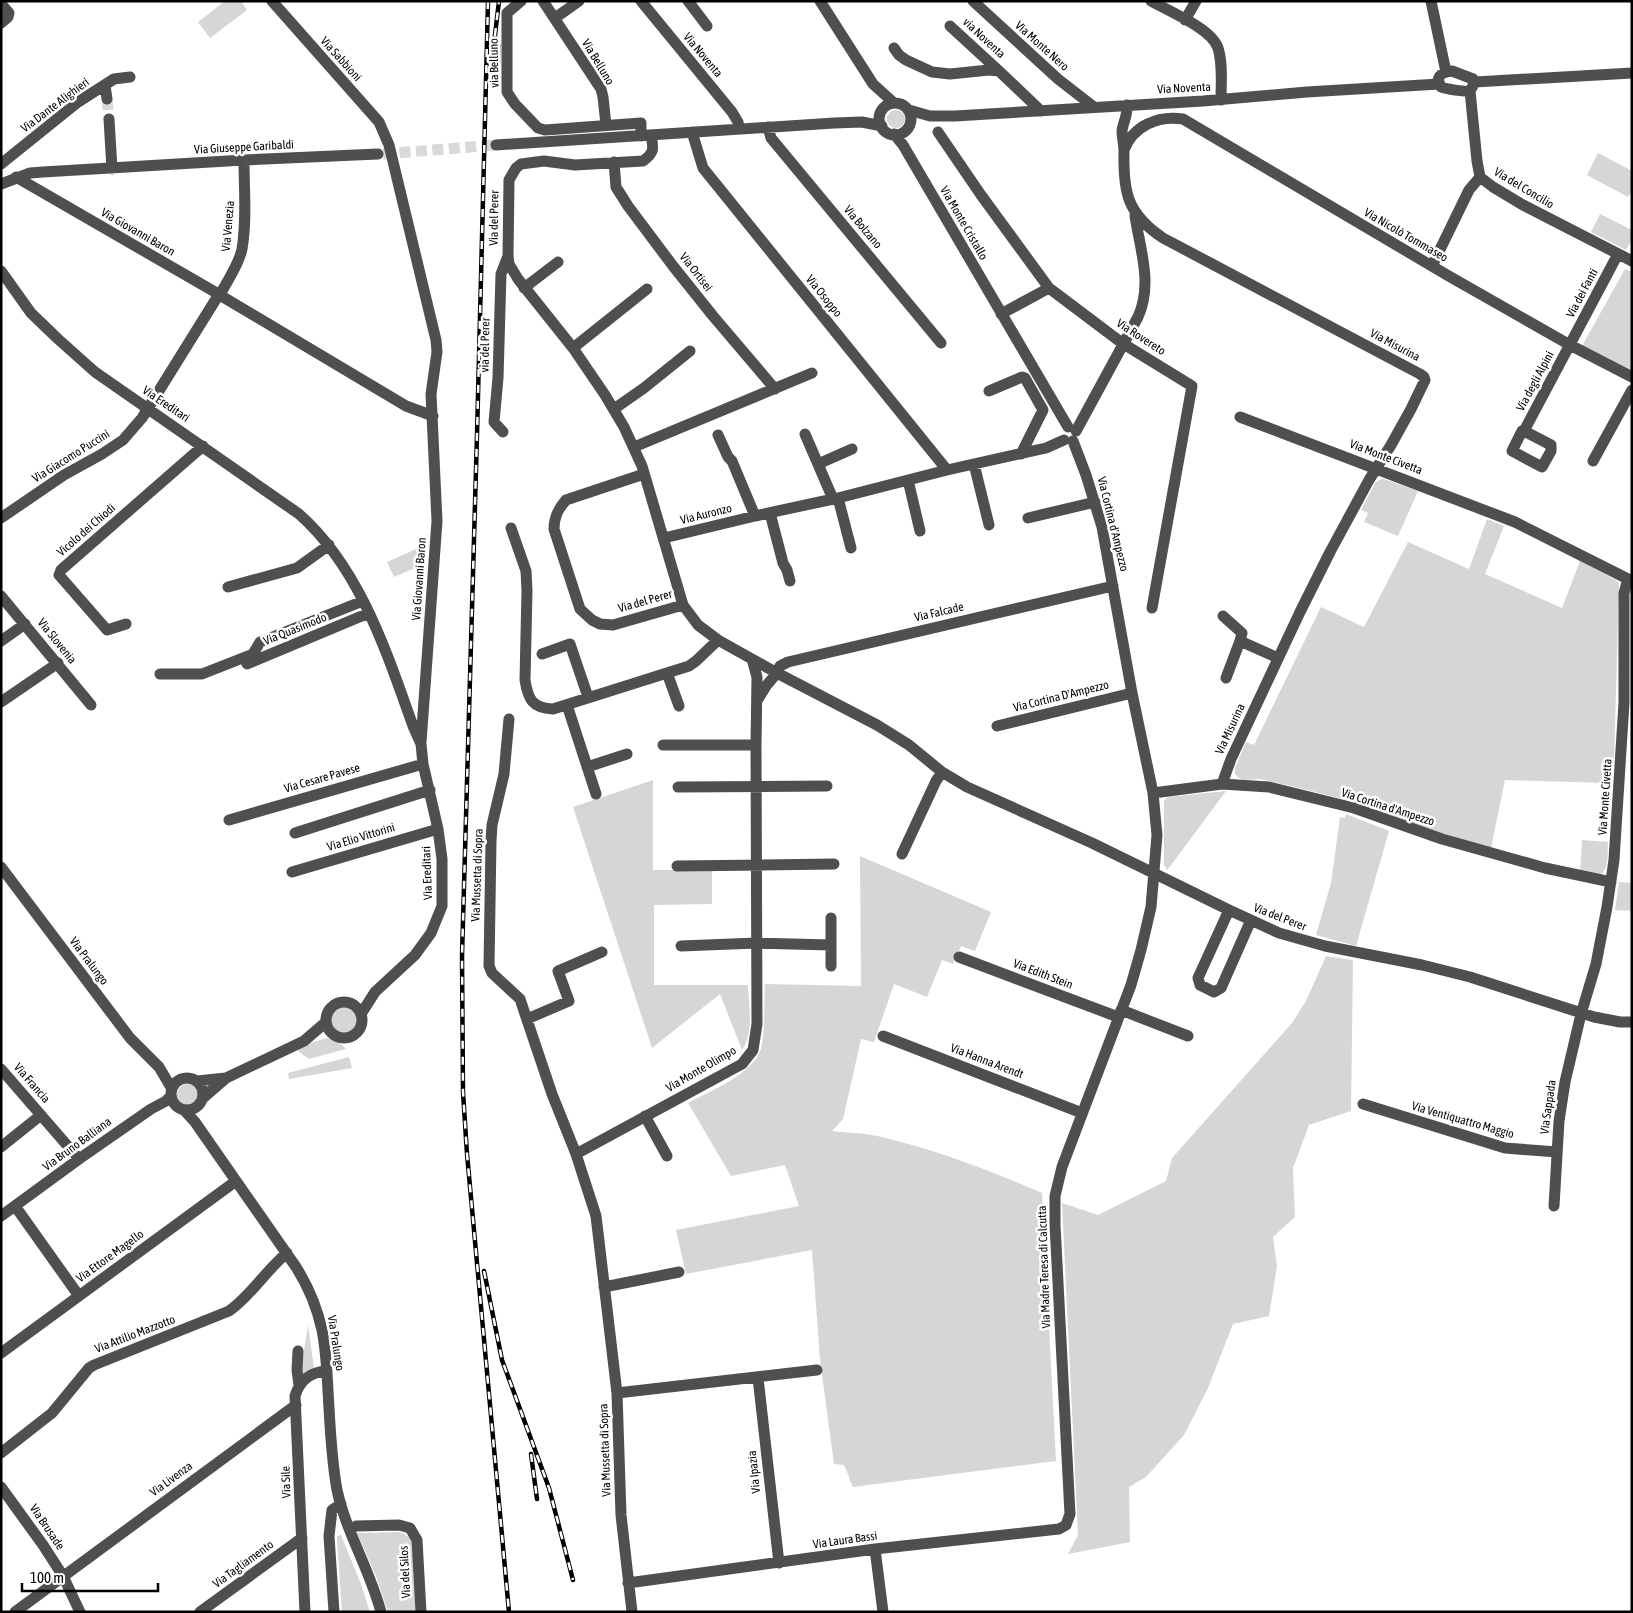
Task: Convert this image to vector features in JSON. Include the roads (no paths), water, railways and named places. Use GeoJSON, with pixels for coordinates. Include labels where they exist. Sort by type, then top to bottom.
{"type":"FeatureCollection","features":[{"type":"Feature","properties":{"kind":"street","name":"Via Sabbioni"},"geometry":{"type":"LineString","coordinates":[[272,1],[379,122],[386,136]]}},
{"type":"Feature","properties":{"kind":"street","name":"via Belluno"},"geometry":{"type":"LineString","coordinates":[[520,1],[507,13],[507,92],[538,128],[558,129],[606,125]]}},
{"type":"Feature","properties":{"kind":"street","name":"Via Belluno"},"geometry":{"type":"LineString","coordinates":[[543,1],[600,89],[603,97],[606,125]]}},
{"type":"Feature","properties":{"kind":"street"},"geometry":{"type":"LineString","coordinates":[[555,18],[579,1]]}},
{"type":"Feature","properties":{"kind":"street","name":"Via Noventa"},"geometry":{"type":"LineString","coordinates":[[641,1],[732,112],[738,122],[739,129]]}},
{"type":"Feature","properties":{"kind":"street"},"geometry":{"type":"LineString","coordinates":[[688,1],[707,26]]}},
{"type":"Feature","properties":{"kind":"street"},"geometry":{"type":"LineString","coordinates":[[820,1],[873,84],[894,103],[902,105],[908,110],[911,116],[902,130],[887,132],[881,118],[873,84]]}},
{"type":"Feature","properties":{"kind":"street","name":"Via Monte Nero"},"geometry":{"type":"LineString","coordinates":[[973,1],[1037,61],[1094,107]]}},
{"type":"Feature","properties":{"kind":"street"},"geometry":{"type":"LineString","coordinates":[[1151,1],[1210,36],[1218,47],[1221,100]]}},
{"type":"Feature","properties":{"kind":"street"},"geometry":{"type":"LineString","coordinates":[[1185,20],[1196,1]]}},
{"type":"Feature","properties":{"kind":"street"},"geometry":{"type":"LineString","coordinates":[[1431,1],[1446,72]]}},
{"type":"Feature","properties":{"kind":"street"},"geometry":{"type":"LineString","coordinates":[[1,4],[10,13],[1,23]]}},
{"type":"Feature","properties":{"kind":"street","name":"via Noventa"},"geometry":{"type":"LineString","coordinates":[[950,26],[1041,111]]}},
{"type":"Feature","properties":{"kind":"street","name":"via Noventa"},"geometry":{"type":"LineString","coordinates":[[894,48],[906,60],[932,72],[950,74],[988,70],[999,71]]}},
{"type":"Feature","properties":{"kind":"street"},"geometry":{"type":"LineString","coordinates":[[1439,84],[1441,74],[1446,72],[1469,76],[1472,87],[1632,73]]}},
{"type":"Feature","properties":{"kind":"street","name":"Via Dante Alighieri"},"geometry":{"type":"LineString","coordinates":[[1,166],[78,102],[114,79],[130,77]]}},
{"type":"Feature","properties":{"kind":"street","name":"Via Noventa"},"geometry":{"type":"LineString","coordinates":[[908,110],[930,116],[1094,107],[1128,110],[1167,103],[1307,92],[1439,84],[1443,88],[1472,87]]}},
{"type":"Feature","properties":{"kind":"street"},"geometry":{"type":"LineString","coordinates":[[105,85],[107,99]]}},
{"type":"Feature","properties":{"kind":"street","name":"Via del Concilio"},"geometry":{"type":"LineString","coordinates":[[1472,87],[1477,161],[1480,177],[1523,205],[1632,261]]}},
{"type":"Feature","properties":{"kind":"street","name":"Via Monte Nero"},"geometry":{"type":"LineString","coordinates":[[1072,90],[1074,109]]}},
{"type":"Feature","properties":{"kind":"street"},"geometry":{"type":"LineString","coordinates":[[1016,112],[1021,91]]}},
{"type":"Feature","properties":{"kind":"street"},"geometry":{"type":"LineString","coordinates":[[881,118],[886,106],[894,103]]}},
{"type":"Feature","properties":{"kind":"street"},"geometry":{"type":"LineString","coordinates":[[1124,150],[1131,137],[1144,125],[1155,120],[1168,119],[1167,103]]}},
{"type":"Feature","properties":{"kind":"street"},"geometry":{"type":"LineString","coordinates":[[1128,110],[1144,125]]}},
{"type":"Feature","properties":{"kind":"street","name":"Via Misurina"},"geometry":{"type":"LineString","coordinates":[[1128,110],[1122,135],[1124,180],[1134,211],[1144,225],[1163,238],[1424,376],[1425,380],[1391,446],[1375,469],[1330,552],[1278,658],[1231,759],[1222,784]]}},
{"type":"Feature","properties":{"kind":"street","name":"Via Noventa"},"geometry":{"type":"LineString","coordinates":[[902,130],[930,116]]}},
{"type":"Feature","properties":{"kind":"street"},"geometry":{"type":"LineString","coordinates":[[496,145],[862,122],[881,118]]}},
{"type":"Feature","properties":{"kind":"street"},"geometry":{"type":"LineString","coordinates":[[109,119],[112,168]]}},
{"type":"Feature","properties":{"kind":"street","name":"Via Nicolò Tommaseo"},"geometry":{"type":"LineString","coordinates":[[1168,119],[1183,119],[1192,124],[1432,266],[1570,345],[1632,377]]}},
{"type":"Feature","properties":{"kind":"street"},"geometry":{"type":"LineString","coordinates":[[606,125],[640,123],[646,136]]}},
{"type":"Feature","properties":{"kind":"street","name":"Via Bolzano"},"geometry":{"type":"LineString","coordinates":[[768,127],[771,138],[941,343]]}},
{"type":"Feature","properties":{"kind":"street","name":"Via Monte Cristallo"},"geometry":{"type":"LineString","coordinates":[[902,130],[903,145],[1070,434]]}},
{"type":"Feature","properties":{"kind":"street","name":"Via Osoppo"},"geometry":{"type":"LineString","coordinates":[[692,132],[703,168],[947,470]]}},
{"type":"Feature","properties":{"kind":"street","name":"Via Rovereto"},"geometry":{"type":"LineString","coordinates":[[938,132],[1049,288],[1122,344],[1192,386],[1152,608]]}},
{"type":"Feature","properties":{"kind":"street","name":"Via Giovanni Baron"},"geometry":{"type":"LineString","coordinates":[[386,136],[436,340],[437,352],[431,394],[437,521],[421,744]]}},
{"type":"Feature","properties":{"kind":"street","name":"Via del Perer"},"geometry":{"type":"LineString","coordinates":[[646,136],[653,150],[650,156],[643,161],[575,164],[544,161],[529,162],[521,164],[516,168],[509,180],[508,256],[513,272],[573,348],[614,409],[634,447],[684,605],[698,625],[718,640],[777,673],[877,725],[909,745],[942,772],[974,790],[1076,835],[1251,920],[1298,939],[1470,977],[1581,1014],[1614,1021],[1632,1022]]}},
{"type":"Feature","properties":{"kind":"street","name":"Via Giuseppe Garibaldi"},"geometry":{"type":"LineString","coordinates":[[1,183],[30,173],[43,172],[378,154]]}},
{"type":"Feature","properties":{"kind":"street","name":"Via Venezia"},"geometry":{"type":"LineString","coordinates":[[148,409],[238,261],[242,249],[244,225],[244,160]]}},
{"type":"Feature","properties":{"kind":"street","name":"Via Ortisei"},"geometry":{"type":"LineString","coordinates":[[614,162],[616,187],[628,206],[713,316],[775,388]]}},
{"type":"Feature","properties":{"kind":"street","name":"Via Giuseppe Garibaldi"},"geometry":{"type":"LineString","coordinates":[[1,166],[30,173]]}},
{"type":"Feature","properties":{"kind":"street"},"geometry":{"type":"LineString","coordinates":[[43,172],[46,195]]}},
{"type":"Feature","properties":{"kind":"street"},"geometry":{"type":"LineString","coordinates":[[1,173],[1,183]]}},
{"type":"Feature","properties":{"kind":"street","name":"Via Giovanni Baron"},"geometry":{"type":"LineString","coordinates":[[16,177],[406,406],[433,416]]}},
{"type":"Feature","properties":{"kind":"street"},"geometry":{"type":"LineString","coordinates":[[1432,266],[1470,190],[1480,177]]}},
{"type":"Feature","properties":{"kind":"street"},"geometry":{"type":"LineString","coordinates":[[1134,211],[1142,245],[1145,271]]}},
{"type":"Feature","properties":{"kind":"street"},"geometry":{"type":"LineString","coordinates":[[1070,434],[1138,317],[1144,300],[1148,248],[1151,243],[1163,238]]}},
{"type":"Feature","properties":{"kind":"street","name":"Via dei Fanti"},"geometry":{"type":"LineString","coordinates":[[1570,345],[1618,254]]}},
{"type":"Feature","properties":{"kind":"street","name":"via del Perer"},"geometry":{"type":"LineString","coordinates":[[503,432],[494,422],[498,378],[501,274],[508,256]]}},
{"type":"Feature","properties":{"kind":"street"},"geometry":{"type":"LineString","coordinates":[[524,288],[558,262]]}},
{"type":"Feature","properties":{"kind":"street","name":"Via Ereditari"},"geometry":{"type":"LineString","coordinates":[[1,271],[31,313],[43,326],[95,372],[204,446],[299,514],[329,545],[349,573],[369,613],[421,744],[423,764],[438,828],[442,859],[442,906],[431,933],[415,955],[375,992],[361,1014],[362,1024],[354,1035],[343,1038],[333,1034],[304,1041],[226,1078],[202,1100]]}},
{"type":"Feature","properties":{"kind":"street"},"geometry":{"type":"LineString","coordinates":[[1001,314],[1049,288]]}},
{"type":"Feature","properties":{"kind":"street"},"geometry":{"type":"LineString","coordinates":[[573,348],[647,289]]}},
{"type":"Feature","properties":{"kind":"street","name":"Via degli Alpini"},"geometry":{"type":"LineString","coordinates":[[1524,430],[1570,345]]}},
{"type":"Feature","properties":{"kind":"street"},"geometry":{"type":"LineString","coordinates":[[614,409],[644,388],[690,351]]}},
{"type":"Feature","properties":{"kind":"street"},"geometry":{"type":"LineString","coordinates":[[634,447],[812,373]]}},
{"type":"Feature","properties":{"kind":"street"},"geometry":{"type":"LineString","coordinates":[[989,391],[1022,377],[1025,378],[1043,410],[1022,454]]}},
{"type":"Feature","properties":{"kind":"street"},"geometry":{"type":"LineString","coordinates":[[1593,461],[1632,390]]}},
{"type":"Feature","properties":{"kind":"street","name":"Via Giacomo Puccini"},"geometry":{"type":"LineString","coordinates":[[1,518],[64,475],[123,440],[148,409]]}},
{"type":"Feature","properties":{"kind":"street","name":"Via Monte Civetta"},"geometry":{"type":"LineString","coordinates":[[1240,417],[1515,522],[1630,575],[1624,593],[1623,733],[1611,882],[1596,964],[1581,1014]]}},
{"type":"Feature","properties":{"kind":"street"},"geometry":{"type":"LineString","coordinates":[[805,434],[835,498],[851,548]]}},
{"type":"Feature","properties":{"kind":"street","name":"Via Auronzo"},"geometry":{"type":"LineString","coordinates":[[664,538],[1046,448],[1070,434]]}},
{"type":"Feature","properties":{"kind":"street","name":"Via Cortina d'Ampezzo"},"geometry":{"type":"LineString","coordinates":[[1070,434],[1095,502],[1102,527],[1132,693],[1153,793],[1157,835],[1154,873]]}},
{"type":"Feature","properties":{"kind":"street","name":"Via Auronzo"},"geometry":{"type":"LineString","coordinates":[[718,435],[728,457],[732,461],[756,516]]}},
{"type":"Feature","properties":{"kind":"street","name":"Vicolo dei Chiodi"},"geometry":{"type":"LineString","coordinates":[[126,624],[107,630],[59,575],[61,570],[204,446]]}},
{"type":"Feature","properties":{"kind":"street"},"geometry":{"type":"LineString","coordinates":[[818,464],[852,449]]}},
{"type":"Feature","properties":{"kind":"street"},"geometry":{"type":"LineString","coordinates":[[974,464],[989,525]]}},
{"type":"Feature","properties":{"kind":"street","name":"Via del Perer"},"geometry":{"type":"LineString","coordinates":[[644,474],[566,500],[558,508],[554,529],[580,609],[592,620],[600,624],[612,625],[684,605]]}},
{"type":"Feature","properties":{"kind":"street"},"geometry":{"type":"LineString","coordinates":[[908,480],[920,531]]}},
{"type":"Feature","properties":{"kind":"street","name":"Via Cortina d'Ampezzo"},"geometry":{"type":"LineString","coordinates":[[1028,518],[1095,502]]}},
{"type":"Feature","properties":{"kind":"street"},"geometry":{"type":"LineString","coordinates":[[770,513],[790,582]]}},
{"type":"Feature","properties":{"kind":"street"},"geometry":{"type":"LineString","coordinates":[[511,528],[526,571],[525,680],[527,693],[532,702],[544,709],[553,709],[690,666],[718,640]]}},
{"type":"Feature","properties":{"kind":"street"},"geometry":{"type":"LineString","coordinates":[[228,587],[297,568],[329,545]]}},
{"type":"Feature","properties":{"kind":"street","name":"Via Falcade"},"geometry":{"type":"LineString","coordinates":[[777,673],[780,666],[788,662],[1113,586]]}},
{"type":"Feature","properties":{"kind":"street","name":"Via Slovenia"},"geometry":{"type":"LineString","coordinates":[[1,596],[91,705]]}},
{"type":"Feature","properties":{"kind":"street"},"geometry":{"type":"LineString","coordinates":[[160,674],[202,674],[253,654],[260,642],[363,601]]}},
{"type":"Feature","properties":{"kind":"street","name":"Via Quasimodo"},"geometry":{"type":"LineString","coordinates":[[231,670],[369,613]]}},
{"type":"Feature","properties":{"kind":"street"},"geometry":{"type":"LineString","coordinates":[[1223,616],[1242,633],[1226,678]]}},
{"type":"Feature","properties":{"kind":"street"},"geometry":{"type":"LineString","coordinates":[[1,641],[25,624]]}},
{"type":"Feature","properties":{"kind":"street"},"geometry":{"type":"LineString","coordinates":[[1240,641],[1278,658]]}},
{"type":"Feature","properties":{"kind":"street"},"geometry":{"type":"LineString","coordinates":[[542,654],[570,644],[588,697]]}},
{"type":"Feature","properties":{"kind":"street","name":"Via Monte Olimpo"},"geometry":{"type":"LineString","coordinates":[[576,1154],[742,1064],[750,1055],[755,1042],[757,1024],[757,677],[752,659]]}},
{"type":"Feature","properties":{"kind":"street"},"geometry":{"type":"LineString","coordinates":[[1,702],[58,663]]}},
{"type":"Feature","properties":{"kind":"street"},"geometry":{"type":"LineString","coordinates":[[667,673],[679,706]]}},
{"type":"Feature","properties":{"kind":"street"},"geometry":{"type":"LineString","coordinates":[[757,700],[777,673]]}},
{"type":"Feature","properties":{"kind":"street","name":"Via Cortina D'Ampezzo"},"geometry":{"type":"LineString","coordinates":[[998,726],[1132,693]]}},
{"type":"Feature","properties":{"kind":"street"},"geometry":{"type":"LineString","coordinates":[[567,704],[596,794]]}},
{"type":"Feature","properties":{"kind":"street","name":"Via Mussetta di Sopra"},"geometry":{"type":"LineString","coordinates":[[508,719],[504,774],[492,825],[489,966],[492,972],[520,999],[552,1094],[576,1154],[596,1216],[617,1393],[621,1515],[632,1612]]}},
{"type":"Feature","properties":{"kind":"street"},"geometry":{"type":"LineString","coordinates":[[663,745],[756,745]]}},
{"type":"Feature","properties":{"kind":"street"},"geometry":{"type":"LineString","coordinates":[[588,767],[627,754]]}},
{"type":"Feature","properties":{"kind":"street","name":"Via Cesare Pavese"},"geometry":{"type":"LineString","coordinates":[[228,820],[423,764]]}},
{"type":"Feature","properties":{"kind":"street"},"geometry":{"type":"LineString","coordinates":[[902,854],[942,772]]}},
{"type":"Feature","properties":{"kind":"street","name":"Via Cortina d'Ampezzo"},"geometry":{"type":"LineString","coordinates":[[1153,793],[1222,784],[1269,787],[1354,808],[1442,839],[1500,856],[1611,882]]}},
{"type":"Feature","properties":{"kind":"street"},"geometry":{"type":"LineString","coordinates":[[678,787],[827,786]]}},
{"type":"Feature","properties":{"kind":"street"},"geometry":{"type":"LineString","coordinates":[[295,832],[430,790]]}},
{"type":"Feature","properties":{"kind":"street","name":"Via Elio Vittorini"},"geometry":{"type":"LineString","coordinates":[[292,872],[438,828]]}},
{"type":"Feature","properties":{"kind":"street"},"geometry":{"type":"LineString","coordinates":[[677,866],[834,864]]}},
{"type":"Feature","properties":{"kind":"street","name":"Via Pralungo"},"geometry":{"type":"LineString","coordinates":[[1,867],[130,1038],[159,1067],[176,1106],[185,1111],[195,1122],[287,1253],[306,1284],[316,1309],[324,1340],[332,1456],[341,1504],[352,1526]]}},
{"type":"Feature","properties":{"kind":"street","name":"Via Madre Teresa di Calcutta"},"geometry":{"type":"LineString","coordinates":[[1066,1525],[1070,1514],[1055,1196],[1058,1180],[1082,1112],[1137,967],[1151,907],[1154,873]]}},
{"type":"Feature","properties":{"kind":"street"},"geometry":{"type":"LineString","coordinates":[[1229,910],[1198,978],[1200,986],[1214,992],[1221,988],[1251,920]]}},
{"type":"Feature","properties":{"kind":"street"},"geometry":{"type":"LineString","coordinates":[[831,918],[831,966]]}},
{"type":"Feature","properties":{"kind":"street"},"geometry":{"type":"LineString","coordinates":[[681,946],[756,943],[831,945]]}},
{"type":"Feature","properties":{"kind":"street"},"geometry":{"type":"LineString","coordinates":[[527,1019],[569,1001],[558,971],[602,952]]}},
{"type":"Feature","properties":{"kind":"street","name":"Via Edith Stein"},"geometry":{"type":"LineString","coordinates":[[959,957],[1119,1014],[1188,1036]]}},
{"type":"Feature","properties":{"kind":"street","name":"Via Ereditari"},"geometry":{"type":"LineString","coordinates":[[304,1041],[326,1022],[327,1012],[333,1006],[340,1002],[349,1002],[375,992]]}},
{"type":"Feature","properties":{"kind":"street"},"geometry":{"type":"LineString","coordinates":[[349,1002],[357,1007],[361,1014]]}},
{"type":"Feature","properties":{"kind":"street","name":"Via Sappada"},"geometry":{"type":"LineString","coordinates":[[1554,1206],[1559,1121],[1565,1082],[1581,1014]]}},
{"type":"Feature","properties":{"kind":"street"},"geometry":{"type":"LineString","coordinates":[[326,1022],[333,1034]]}},
{"type":"Feature","properties":{"kind":"street","name":"Via Hanna Arendt"},"geometry":{"type":"LineString","coordinates":[[883,1036],[1082,1112]]}},
{"type":"Feature","properties":{"kind":"street","name":"Via Pralungo"},"geometry":{"type":"LineString","coordinates":[[159,1067],[184,1078],[197,1081],[202,1088],[205,1136]]}},
{"type":"Feature","properties":{"kind":"street","name":"Via Francia"},"geometry":{"type":"LineString","coordinates":[[1,1069],[79,1159]]}},
{"type":"Feature","properties":{"kind":"street"},"geometry":{"type":"LineString","coordinates":[[171,1093],[177,1082],[184,1078]]}},
{"type":"Feature","properties":{"kind":"street","name":"Via Ereditari"},"geometry":{"type":"LineString","coordinates":[[197,1081],[226,1078]]}},
{"type":"Feature","properties":{"kind":"street"},"geometry":{"type":"LineString","coordinates":[[1,1088],[10,1080]]}},
{"type":"Feature","properties":{"kind":"street","name":"Via Bruno Balliana"},"geometry":{"type":"LineString","coordinates":[[1,1216],[151,1108],[163,1103],[171,1093]]}},
{"type":"Feature","properties":{"kind":"street"},"geometry":{"type":"LineString","coordinates":[[185,1111],[194,1109],[202,1100]]}},
{"type":"Feature","properties":{"kind":"street","name":"Via Ventiquattro Maggio"},"geometry":{"type":"LineString","coordinates":[[1363,1104],[1505,1148],[1557,1152]]}},
{"type":"Feature","properties":{"kind":"street","name":"Via Francia"},"geometry":{"type":"LineString","coordinates":[[1,1147],[41,1115]]}},
{"type":"Feature","properties":{"kind":"street"},"geometry":{"type":"LineString","coordinates":[[645,1116],[667,1156]]}},
{"type":"Feature","properties":{"kind":"street","name":"Via Ettore Magello"},"geometry":{"type":"LineString","coordinates":[[1,1353],[236,1181]]}},
{"type":"Feature","properties":{"kind":"street"},"geometry":{"type":"LineString","coordinates":[[15,1206],[78,1296]]}},
{"type":"Feature","properties":{"kind":"street","name":"Via Attilio Mazzotto"},"geometry":{"type":"LineString","coordinates":[[1,1453],[52,1413],[89,1368],[229,1311],[287,1253]]}},
{"type":"Feature","properties":{"kind":"street"},"geometry":{"type":"LineString","coordinates":[[604,1287],[679,1272]]}},
{"type":"Feature","properties":{"kind":"street","name":"Via Sile"},"geometry":{"type":"LineString","coordinates":[[298,1351],[296,1370],[299,1385],[295,1396],[305,1612]]}},
{"type":"Feature","properties":{"kind":"street"},"geometry":{"type":"LineString","coordinates":[[617,1393],[818,1370]]}},
{"type":"Feature","properties":{"kind":"street"},"geometry":{"type":"LineString","coordinates":[[299,1385],[314,1374],[327,1371]]}},
{"type":"Feature","properties":{"kind":"street","name":"Via Ipazia"},"geometry":{"type":"LineString","coordinates":[[758,1378],[779,1563]]}},
{"type":"Feature","properties":{"kind":"street","name":"Via Livenza"},"geometry":{"type":"LineString","coordinates":[[15,1612],[296,1405]]}},
{"type":"Feature","properties":{"kind":"street","name":"Via Brusade"},"geometry":{"type":"LineString","coordinates":[[2,1488],[63,1576],[80,1612]]}},
{"type":"Feature","properties":{"kind":"street"},"geometry":{"type":"LineString","coordinates":[[334,1612],[329,1536],[332,1510],[341,1504]]}},
{"type":"Feature","properties":{"kind":"street","name":"Via del Silos"},"geometry":{"type":"LineString","coordinates":[[352,1526],[399,1524],[410,1528],[418,1540],[421,1612]]}},
{"type":"Feature","properties":{"kind":"street","name":"Via Laura Bassi"},"geometry":{"type":"LineString","coordinates":[[628,1583],[875,1549],[1059,1529],[1066,1525]]}},
{"type":"Feature","properties":{"kind":"street"},"geometry":{"type":"LineString","coordinates":[[352,1526],[381,1612]]}},
{"type":"Feature","properties":{"kind":"street","name":"Via Tagliamento"},"geometry":{"type":"LineString","coordinates":[[200,1612],[302,1538]]}},
{"type":"Feature","properties":{"kind":"street"},"geometry":{"type":"LineString","coordinates":[[875,1549],[883,1612]]}},
{"type":"Feature","properties":{"kind":"tunnel"},"geometry":{"type":"LineString","coordinates":[[107,99],[109,119]]}},
{"type":"Feature","properties":{"kind":"tunnel"},"geometry":{"type":"LineString","coordinates":[[383,154],[496,145]]}},
{"type":"Feature","properties":{"kind":"railway"},"geometry":{"type":"LineString","coordinates":[[488,1],[462,956],[463,1092],[509,1612]]}},
{"type":"Feature","properties":{"kind":"railway"},"geometry":{"type":"LineString","coordinates":[[493,52],[499,1]]}},
{"type":"Feature","properties":{"kind":"railway"},"geometry":{"type":"LineString","coordinates":[[498,44],[498,64]]}},
{"type":"Feature","properties":{"kind":"railway"},"geometry":{"type":"LineString","coordinates":[[484,1271],[502,1360],[549,1488],[573,1580]]}},
{"type":"Feature","properties":{"kind":"railway"},"geometry":{"type":"LineString","coordinates":[[531,1454],[537,1499]]}}]}
